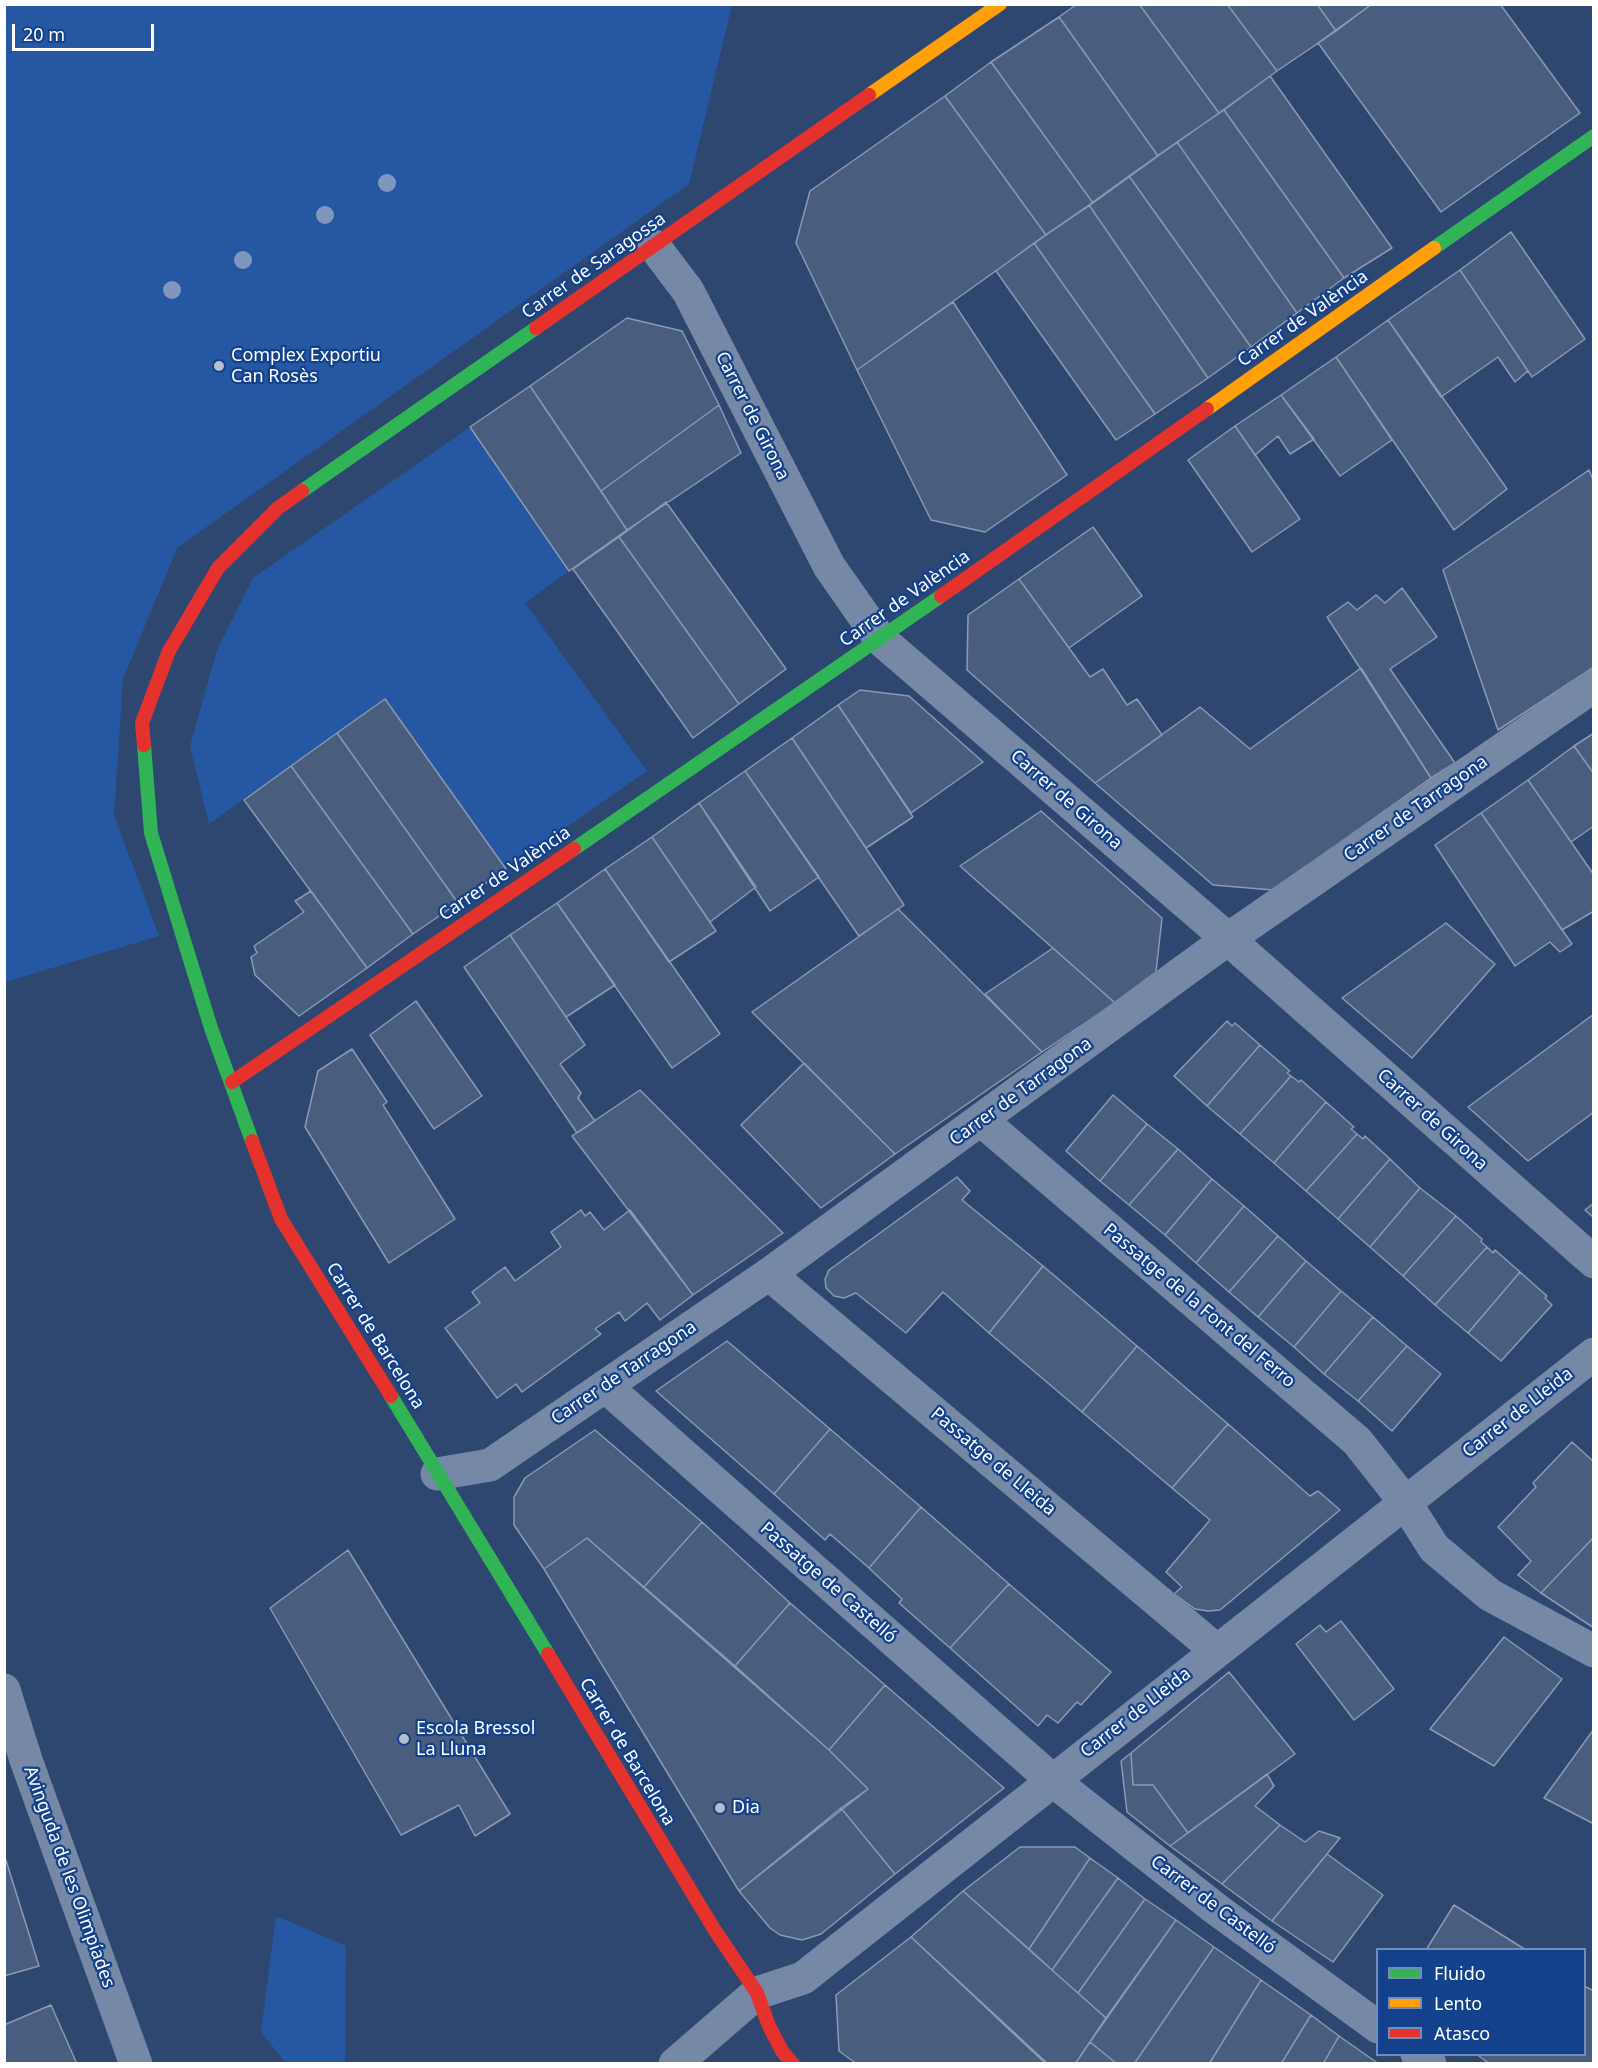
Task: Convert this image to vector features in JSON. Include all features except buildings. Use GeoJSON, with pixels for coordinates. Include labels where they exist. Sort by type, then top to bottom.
{"type":"FeatureCollection","features":[{"type":"Feature","properties":{"kind":"street","name":"Carrer de Saragossa"},"geometry":{"type":"LineString","coordinates":[[218,568],[278,508],[1000,4]]}},
{"type":"Feature","properties":{"kind":"street","name":"Carrer de València"},"geometry":{"type":"LineString","coordinates":[[232,1083],[879,639],[1593,136]]}},
{"type":"Feature","properties":{"kind":"street","name":"Carrer de Girona"},"geometry":{"type":"LineString","coordinates":[[654,246],[688,291],[829,566],[879,639],[1228,939],[1593,1262]]}},
{"type":"Feature","properties":{"kind":"street","name":"Carrer de Barcelona"},"geometry":{"type":"LineString","coordinates":[[218,568],[169,651],[142,723],[151,833],[212,1028],[280,1219],[714,1929],[757,1993],[769,2026],[782,2051],[793,2064]]}},
{"type":"Feature","properties":{"kind":"street","name":"Carrer de Tarragona"},"geometry":{"type":"LineString","coordinates":[[437,1474],[490,1465],[769,1274],[982,1121],[1228,939],[1593,686]]}},
{"type":"Feature","properties":{"kind":"street","name":"Passatge de la Font del Ferro"},"geometry":{"type":"LineString","coordinates":[[982,1121],[1357,1441],[1405,1502],[1434,1548],[1490,1594],[1593,1651]]}},
{"type":"Feature","properties":{"kind":"street","name":"Passatge de Lleida"},"geometry":{"type":"LineString","coordinates":[[769,1274],[1216,1650]]}},
{"type":"Feature","properties":{"kind":"street","name":"Carrer de Lleida"},"geometry":{"type":"LineString","coordinates":[[675,2064],[757,1993],[803,1978],[1593,1354]]}},
{"type":"Feature","properties":{"kind":"street","name":"Passatge de Castelló"},"geometry":{"type":"LineString","coordinates":[[605,1386],[1052,1780]]}},
{"type":"Feature","properties":{"kind":"street","name":"Avinguda de les Olimpíades"},"geometry":{"type":"LineString","coordinates":[[4,1690],[26,1760],[136,2064]]}},
{"type":"Feature","properties":{"kind":"street","name":"Carrer de Castelló"},"geometry":{"type":"LineString","coordinates":[[1052,1780],[1216,1909],[1376,2026]]}},
{"type":"Feature","properties":{"kind":"shaded area","name":"Complex Exportiu Can Rosès"},"geometry":{"type":"Polygon","coordinates":[[[5,4],[732,5],[689,184],[177,548],[123,679],[114,815],[159,936],[5,982],[5,4]]]}},
{"type":"Feature","properties":{"kind":"shaded area"},"geometry":{"type":"Polygon","coordinates":[[[470,427],[569,571],[525,603],[647,771],[506,869],[385,699],[209,824],[190,746],[217,650],[253,578],[470,427]]]}},
{"type":"Feature","properties":{"kind":"shaded area"},"geometry":{"type":"Polygon","coordinates":[[[276,1916],[346,1946],[345,2063],[286,2063],[261,2032],[276,1916]]]}},
{"type":"Feature","properties":{"kind":"traffic: fast"},"geometry":{"type":"LineString","coordinates":[[1434,248],[1594,136]]}},
{"type":"Feature","properties":{"kind":"traffic: fast"},"geometry":{"type":"LineString","coordinates":[[302,491],[536,328]]}},
{"type":"Feature","properties":{"kind":"traffic: fast"},"geometry":{"type":"LineString","coordinates":[[574,849],[941,596]]}},
{"type":"Feature","properties":{"kind":"traffic: fast"},"geometry":{"type":"LineString","coordinates":[[144,745],[151,833],[211,1028],[252,1141]]}},
{"type":"Feature","properties":{"kind":"traffic: fast"},"geometry":{"type":"LineString","coordinates":[[391,1396],[548,1654]]}},
{"type":"Feature","properties":{"kind":"traffic: slow"},"geometry":{"type":"LineString","coordinates":[[869,95],[1000,4]]}},
{"type":"Feature","properties":{"kind":"traffic: slow"},"geometry":{"type":"LineString","coordinates":[[1207,409],[1434,248]]}},
{"type":"Feature","properties":{"kind":"traffic: jam"},"geometry":{"type":"LineString","coordinates":[[536,328],[869,95]]}},
{"type":"Feature","properties":{"kind":"traffic: jam"},"geometry":{"type":"LineString","coordinates":[[941,596],[1207,409]]}},
{"type":"Feature","properties":{"kind":"traffic: jam"},"geometry":{"type":"LineString","coordinates":[[144,745],[142,723],[169,651],[218,568],[278,508],[302,491]]}},
{"type":"Feature","properties":{"kind":"traffic: jam"},"geometry":{"type":"LineString","coordinates":[[232,1082],[574,849]]}},
{"type":"Feature","properties":{"kind":"traffic: jam"},"geometry":{"type":"LineString","coordinates":[[252,1141],[281,1219],[391,1396]]}},
{"type":"Feature","properties":{"kind":"traffic: jam"},"geometry":{"type":"LineString","coordinates":[[548,1654],[714,1929],[757,1993],[769,2026],[782,2051],[793,2064]]}},
{"type":"Feature","properties":{"kind":"place","name":"Complex Exportiu Can Rosès"},"geometry":{"type":"Point","coordinates":[219,366]}},
{"type":"Feature","properties":{"kind":"place","name":"Escola Bressol La Lluna"},"geometry":{"type":"Point","coordinates":[404,1739]}},
{"type":"Feature","properties":{"kind":"place","name":"Dia"},"geometry":{"type":"Point","coordinates":[720,1808]}}]}
